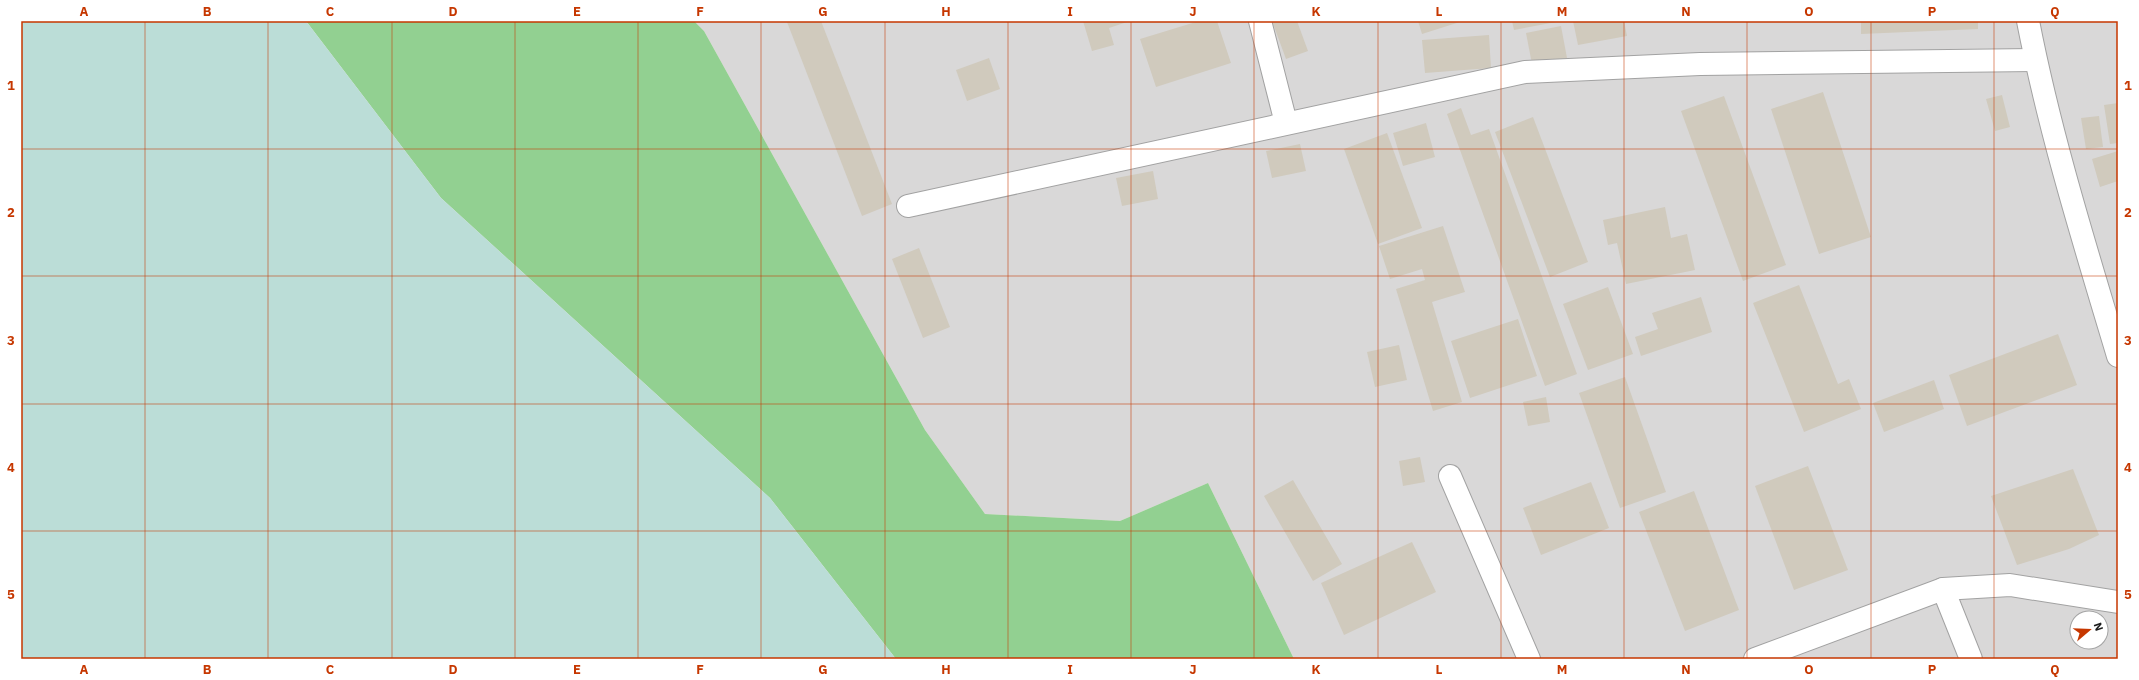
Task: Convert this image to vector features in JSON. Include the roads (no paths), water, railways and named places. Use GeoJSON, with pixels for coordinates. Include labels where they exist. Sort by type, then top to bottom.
{"type":"FeatureCollection","features":[{"type":"Feature","properties":{"kind":"street"},"geometry":{"type":"LineString","coordinates":[[1260,21],[1286,123]]}},
{"type":"Feature","properties":{"kind":"street"},"geometry":{"type":"LineString","coordinates":[[2028,21],[2035,60],[2084,245],[2118,356]]}},
{"type":"Feature","properties":{"kind":"street"},"geometry":{"type":"LineString","coordinates":[[908,206],[1525,72],[1700,64],[2035,60]]}},
{"type":"Feature","properties":{"kind":"street"},"geometry":{"type":"LineString","coordinates":[[1450,476],[1529,659]]}},
{"type":"Feature","properties":{"kind":"street"},"geometry":{"type":"LineString","coordinates":[[1755,659],[1943,589],[2010,585],[2118,602]]}},
{"type":"Feature","properties":{"kind":"street"},"geometry":{"type":"LineString","coordinates":[[1943,589],[1972,659]]}}]}
